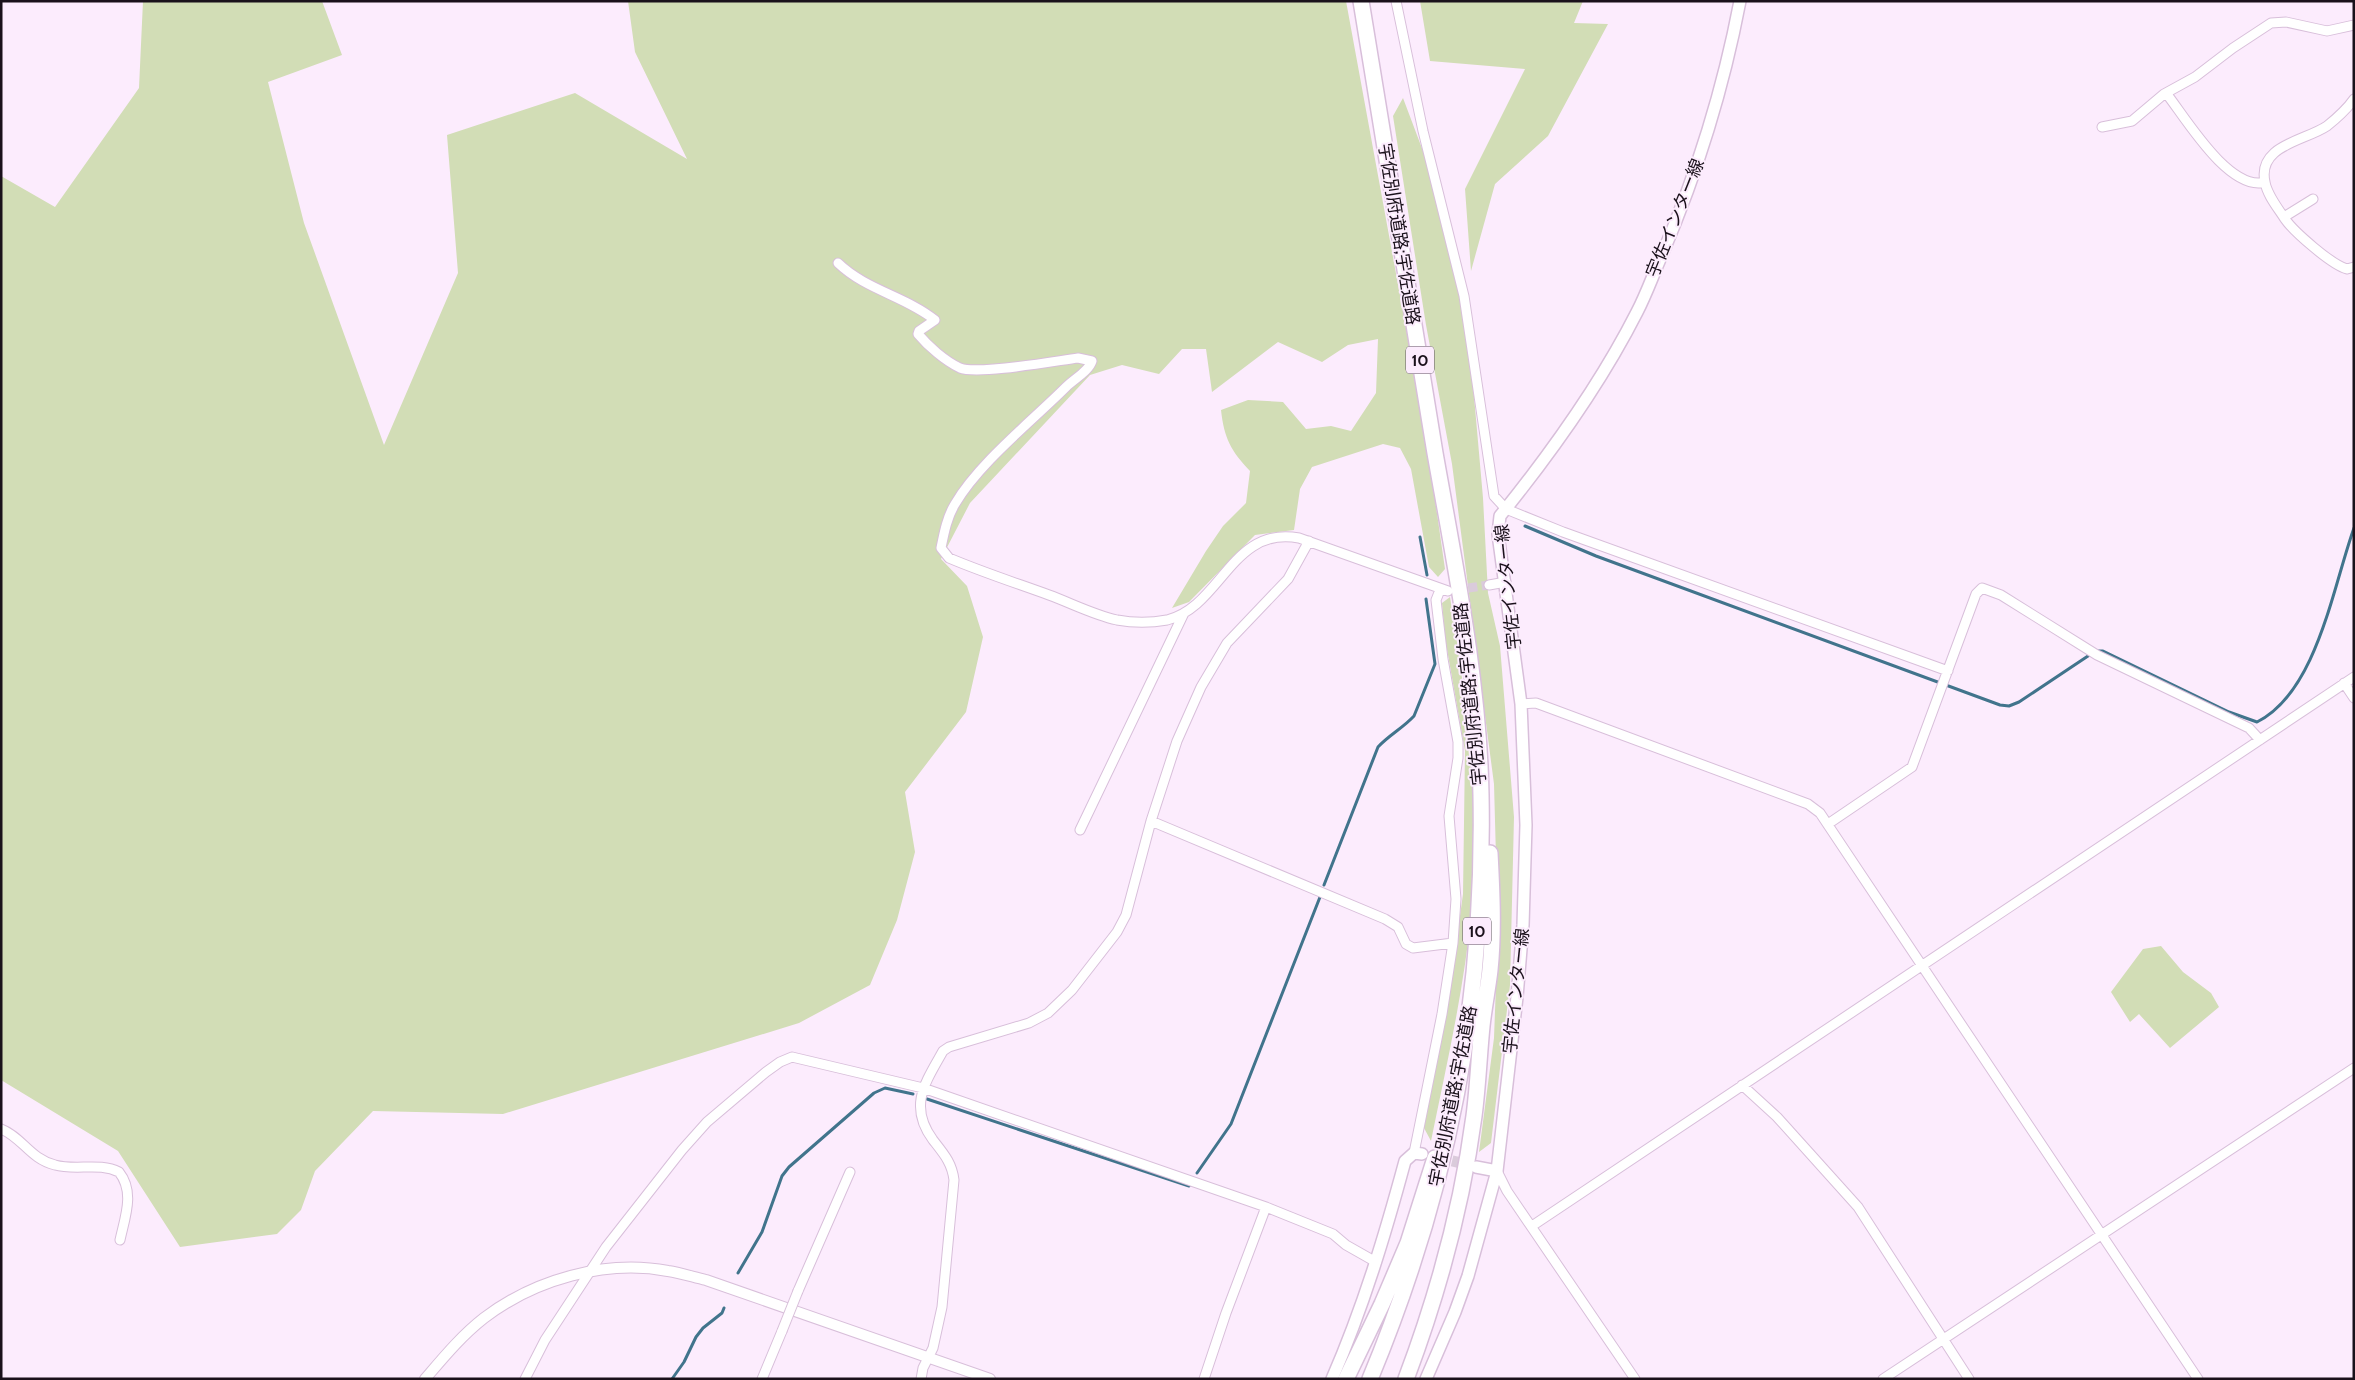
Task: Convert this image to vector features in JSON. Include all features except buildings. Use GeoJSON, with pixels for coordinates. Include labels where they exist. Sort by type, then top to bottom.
{"type":"FeatureCollection","features":[{"type":"Feature","properties":{"kind":"highway","name":"宇佐別府道路;宇佐道路"},"geometry":{"type":"LineString","coordinates":[[1361,1],[1468,643],[1476,720],[1481,823],[1477,940],[1471,1007],[1460,1082],[1437,1185],[1408,1283],[1370,1379]]}},
{"type":"Feature","properties":{"kind":"highway"},"geometry":{"type":"LineString","coordinates":[[1406,1379],[1436,1293],[1457,1210],[1474,1116],[1482,1024],[1490,968],[1491,870],[1484,756],[1476,720]]}},
{"type":"Feature","properties":{"kind":"highway"},"geometry":{"type":"LineString","coordinates":[[1346,1379],[1382,1304],[1408,1243],[1432,1163],[1447,1140]]}},
{"type":"Feature","properties":{"kind":"main road","name":"宇佐インター線"},"geometry":{"type":"LineString","coordinates":[[1426,1379],[1465,1285],[1497,1171],[1517,997],[1523,926],[1526,825],[1521,704],[1498,534],[1500,516],[1578,411],[1604,371],[1637,312],[1678,218],[1697,164],[1727,64],[1740,1]]}},
{"type":"Feature","properties":{"kind":"main road"},"geometry":{"type":"LineString","coordinates":[[1332,1379],[1356,1324],[1384,1241],[1405,1160],[1418,1153]]}},
{"type":"Feature","properties":{"kind":"main road"},"geometry":{"type":"LineString","coordinates":[[1476,1167],[1497,1171]]}},
{"type":"Feature","properties":{"kind":"street"},"geometry":{"type":"LineString","coordinates":[[1396,1],[1423,130],[1464,296],[1494,496],[1506,509],[1563,532],[1948,671]]}},
{"type":"Feature","properties":{"kind":"street"},"geometry":{"type":"LineString","coordinates":[[2102,128],[2132,121],[2166,93],[2195,77],[2233,48],[2271,23],[2286,22],[2327,31],[2354,25]]}},
{"type":"Feature","properties":{"kind":"street"},"geometry":{"type":"LineString","coordinates":[[2166,93],[2202,142],[2229,171],[2239,177],[2257,183],[2264,182]]}},
{"type":"Feature","properties":{"kind":"street"},"geometry":{"type":"LineString","coordinates":[[2354,98],[2344,111],[2326,126],[2277,150],[2267,162],[2264,182],[2294,231],[2337,264],[2347,269],[2354,267]]}},
{"type":"Feature","properties":{"kind":"street"},"geometry":{"type":"LineString","coordinates":[[2284,217],[2313,199]]}},
{"type":"Feature","properties":{"kind":"street"},"geometry":{"type":"LineString","coordinates":[[838,263],[850,275],[916,307],[935,320],[919,331],[918,334],[926,344],[961,368],[989,369],[1078,358],[1092,361],[1091,366],[1074,379],[1001,450],[960,497],[948,519],[941,548],[949,558],[1116,620],[1155,622],[1184,613],[1194,605],[1231,565],[1255,544],[1276,536],[1289,536],[1309,541],[1444,590],[1436,600],[1458,742],[1458,758],[1449,816],[1456,899],[1453,943],[1418,1153]]}},
{"type":"Feature","properties":{"kind":"street"},"geometry":{"type":"LineString","coordinates":[[921,1379],[933,1348],[942,1307],[954,1180],[952,1164],[932,1138],[921,1117],[919,1106],[922,1088],[943,1051],[949,1047],[1028,1023],[1048,1013],[1072,990],[1117,932],[1126,915],[1151,821],[1187,717],[1215,661],[1239,628],[1288,579],[1309,541]]}},
{"type":"Feature","properties":{"kind":"street"},"geometry":{"type":"LineString","coordinates":[[1489,586],[1506,582]]}},
{"type":"Feature","properties":{"kind":"street"},"geometry":{"type":"LineString","coordinates":[[1828,824],[1912,767],[1976,592],[1980,589],[1986,588],[2001,595],[2097,655],[2251,729],[2260,740]]}},
{"type":"Feature","properties":{"kind":"street"},"geometry":{"type":"LineString","coordinates":[[1080,830],[1184,613]]}},
{"type":"Feature","properties":{"kind":"street"},"geometry":{"type":"LineString","coordinates":[[1532,1226],[2354,677]]}},
{"type":"Feature","properties":{"kind":"street"},"geometry":{"type":"LineString","coordinates":[[2344,684],[2354,698]]}},
{"type":"Feature","properties":{"kind":"street"},"geometry":{"type":"LineString","coordinates":[[1521,704],[1536,703],[1808,804],[1820,813],[2198,1379]]}},
{"type":"Feature","properties":{"kind":"street"},"geometry":{"type":"LineString","coordinates":[[1151,821],[1384,919],[1398,927],[1406,944],[1413,948],[1453,943]]}},
{"type":"Feature","properties":{"kind":"street"},"geometry":{"type":"LineString","coordinates":[[525,1379],[545,1340],[606,1247],[707,1122],[780,1062],[792,1057],[922,1088],[1266,1207],[1333,1234],[1346,1245],[1376,1262]]}},
{"type":"Feature","properties":{"kind":"street"},"geometry":{"type":"LineString","coordinates":[[1883,1379],[2354,1068]]}},
{"type":"Feature","properties":{"kind":"street"},"geometry":{"type":"LineString","coordinates":[[1742,1085],[1778,1117],[1850,1197],[1970,1379]]}},
{"type":"Feature","properties":{"kind":"street"},"geometry":{"type":"LineString","coordinates":[[1,1129],[17,1138],[26,1150],[54,1165],[77,1168],[101,1166],[119,1172],[128,1185],[129,1195],[120,1240]]}},
{"type":"Feature","properties":{"kind":"street"},"geometry":{"type":"LineString","coordinates":[[1497,1171],[1507,1192],[1635,1379]]}},
{"type":"Feature","properties":{"kind":"street"},"geometry":{"type":"LineString","coordinates":[[762,1379],[850,1172]]}},
{"type":"Feature","properties":{"kind":"street"},"geometry":{"type":"LineString","coordinates":[[1204,1379],[1226,1313],[1266,1207]]}},
{"type":"Feature","properties":{"kind":"street"},"geometry":{"type":"LineString","coordinates":[[425,1379],[466,1334],[484,1318],[507,1303],[552,1282],[591,1271],[632,1268],[668,1270],[706,1280],[990,1379]]}},
{"type":"Feature","properties":{"kind":"green space"},"geometry":{"type":"Polygon","coordinates":[[[143,1],[322,1],[342,55],[268,82],[304,223],[384,445],[458,273],[447,135],[575,93],[687,159],[635,52],[628,1],[1346,1],[1426,437],[1445,569],[1438,577],[1429,567],[1411,469],[1400,448],[1383,444],[1312,467],[1300,489],[1294,530],[1255,535],[1189,602],[1172,608],[1223,526],[1246,503],[1250,471],[1233,450],[1226,436],[1221,410],[1248,400],[1283,402],[1306,429],[1331,426],[1351,431],[1376,393],[1378,339],[1348,345],[1322,362],[1278,342],[1212,392],[1206,349],[1182,349],[1159,374],[1122,365],[1090,375],[970,503],[941,559],[967,586],[983,637],[966,712],[905,792],[915,852],[897,920],[870,985],[799,1023],[503,1114],[373,1111],[315,1171],[301,1210],[277,1234],[180,1247],[118,1151],[1,1080],[1,176],[55,207],[139,88],[143,1]]]}},
{"type":"Feature","properties":{"kind":"green space"},"geometry":{"type":"Polygon","coordinates":[[[1420,1],[1583,1],[1574,23],[1608,24],[1548,136],[1495,184],[1471,271],[1465,189],[1525,69],[1430,61],[1420,1]]]}},
{"type":"Feature","properties":{"kind":"green space"},"geometry":{"type":"Polygon","coordinates":[[[1403,98],[1452,228],[1473,385],[1483,498],[1488,593],[1500,646],[1514,817],[1510,985],[1491,1143],[1479,1152],[1494,1038],[1498,931],[1494,784],[1452,464],[1426,325],[1393,116],[1403,98]]]}},
{"type":"Feature","properties":{"kind":"green space"},"geometry":{"type":"Polygon","coordinates":[[[1450,597],[1470,751],[1475,829],[1474,867],[1472,906],[1465,965],[1431,1141],[1424,1128],[1446,1018],[1463,894],[1465,751],[1445,638],[1442,603],[1450,597]]]}},
{"type":"Feature","properties":{"kind":"green space"},"geometry":{"type":"Polygon","coordinates":[[[2161,946],[2183,972],[2211,993],[2219,1007],[2170,1048],[2139,1014],[2130,1022],[2111,992],[2143,949],[2161,946]]]}},
{"type":"Feature","properties":{"kind":"waterway"},"geometry":{"type":"LineString","coordinates":[[1525,526],[1596,556],[2000,705],[2009,706],[2019,702],[2091,654]]}},
{"type":"Feature","properties":{"kind":"waterway"},"geometry":{"type":"LineString","coordinates":[[2097,651],[2103,651],[2229,712],[2257,722],[2278,707],[2295,687],[2309,663],[2330,607],[2354,528]]}},
{"type":"Feature","properties":{"kind":"waterway"},"geometry":{"type":"LineString","coordinates":[[1420,537],[1427,575]]}},
{"type":"Feature","properties":{"kind":"waterway"},"geometry":{"type":"LineString","coordinates":[[1324,885],[1378,747],[1414,716],[1435,664],[1426,599]]}},
{"type":"Feature","properties":{"kind":"waterway"},"geometry":{"type":"LineString","coordinates":[[1197,1173],[1231,1124],[1320,897]]}},
{"type":"Feature","properties":{"kind":"waterway"},"geometry":{"type":"LineString","coordinates":[[738,1273],[762,1232],[782,1176],[789,1167],[874,1093],[885,1088],[913,1094]]}},
{"type":"Feature","properties":{"kind":"waterway"},"geometry":{"type":"LineString","coordinates":[[927,1099],[1189,1186]]}},
{"type":"Feature","properties":{"kind":"waterway"},"geometry":{"type":"LineString","coordinates":[[672,1379],[684,1362],[696,1337],[703,1328],[722,1313],[724,1308]]}},
{"type":"Feature","properties":{"kind":"tunnel"},"geometry":{"type":"LineString","coordinates":[[1455,590],[1489,585]]}},
{"type":"Feature","properties":{"kind":"tunnel"},"geometry":{"type":"LineString","coordinates":[[1436,1157],[1474,1166]]}}]}
